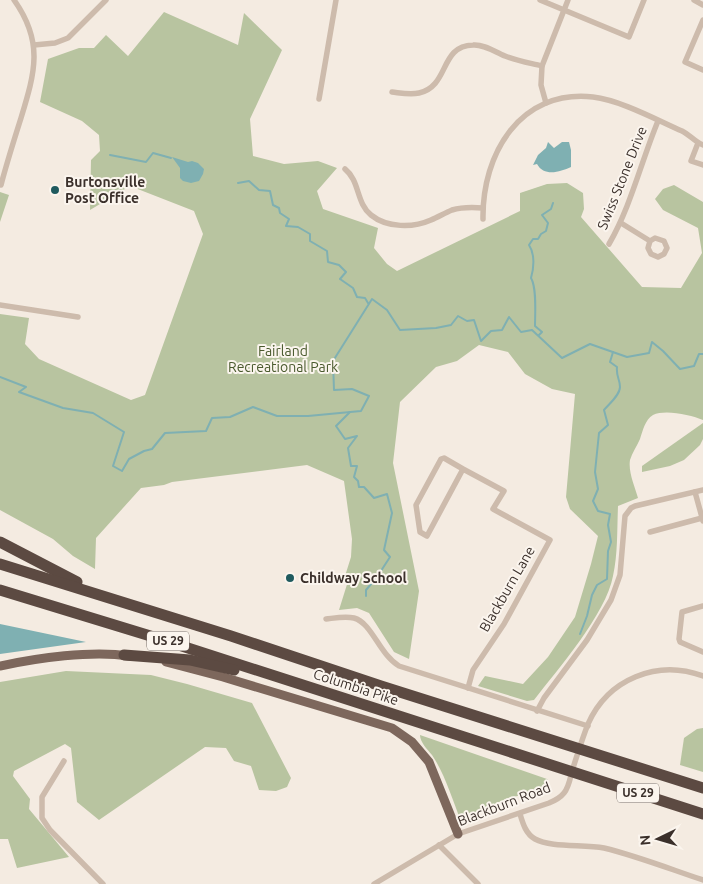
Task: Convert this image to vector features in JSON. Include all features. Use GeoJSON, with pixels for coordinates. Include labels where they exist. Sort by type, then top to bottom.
{"type":"FeatureCollection","features":[{"type":"Feature","properties":{"kind":"highway"},"geometry":{"type":"LineString","coordinates":[[0,542],[61,575],[122,603]]}},
{"type":"Feature","properties":{"kind":"highway","name":"Columbia Pike"},"geometry":{"type":"LineString","coordinates":[[0,564],[231,636],[381,686],[703,788]]}},
{"type":"Feature","properties":{"kind":"highway","name":"Columbia Pike"},"geometry":{"type":"LineString","coordinates":[[0,590],[157,638],[703,814]]}},
{"type":"Feature","properties":{"kind":"highway"},"geometry":{"type":"LineString","coordinates":[[124,655],[190,660],[334,696]]}},
{"type":"Feature","properties":{"kind":"main road"},"geometry":{"type":"LineString","coordinates":[[0,666],[51,658],[85,655],[124,655],[171,663],[214,674],[392,728],[412,742],[429,762],[458,834]]}},
{"type":"Feature","properties":{"kind":"street"},"geometry":{"type":"LineString","coordinates":[[1,185],[31,85],[35,59],[34,45],[25,16],[14,0]]}},
{"type":"Feature","properties":{"kind":"street"},"geometry":{"type":"LineString","coordinates":[[34,45],[55,43],[68,38],[106,0]]}},
{"type":"Feature","properties":{"kind":"street"},"geometry":{"type":"LineString","coordinates":[[318,99],[336,0]]}},
{"type":"Feature","properties":{"kind":"street"},"geometry":{"type":"LineString","coordinates":[[540,0],[629,37],[644,0]]}},
{"type":"Feature","properties":{"kind":"street"},"geometry":{"type":"LineString","coordinates":[[546,103],[541,85],[542,66],[568,0]]}},
{"type":"Feature","properties":{"kind":"street"},"geometry":{"type":"LineString","coordinates":[[694,0],[703,5]]}},
{"type":"Feature","properties":{"kind":"street"},"geometry":{"type":"LineString","coordinates":[[703,20],[685,62],[703,70]]}},
{"type":"Feature","properties":{"kind":"street"},"geometry":{"type":"LineString","coordinates":[[392,92],[414,94],[426,90],[438,81],[448,57],[453,52],[474,44],[507,57],[542,66]]}},
{"type":"Feature","properties":{"kind":"street"},"geometry":{"type":"LineString","coordinates":[[483,219],[483,208],[491,166],[505,136],[527,113],[546,103],[570,97],[595,97],[615,103],[688,134],[700,144],[692,161],[703,165]]}},
{"type":"Feature","properties":{"kind":"street","name":"Swiss Stone Drive"},"geometry":{"type":"LineString","coordinates":[[609,244],[621,223],[658,121]]}},
{"type":"Feature","properties":{"kind":"street"},"geometry":{"type":"LineString","coordinates":[[345,169],[352,177],[367,212],[387,223],[404,226],[414,225],[459,208],[483,208]]}},
{"type":"Feature","properties":{"kind":"street"},"geometry":{"type":"LineString","coordinates":[[621,223],[650,241]]}},
{"type":"Feature","properties":{"kind":"street"},"geometry":{"type":"LineString","coordinates":[[0,305],[78,317]]}},
{"type":"Feature","properties":{"kind":"street","name":"Blackburn Lane"},"geometry":{"type":"LineString","coordinates":[[463,469],[427,536],[420,532],[416,505],[441,459],[444,458],[504,491],[493,509],[550,540],[504,624],[473,670],[468,688]]}},
{"type":"Feature","properties":{"kind":"street"},"geometry":{"type":"LineString","coordinates":[[537,711],[544,698],[587,640],[611,600],[620,575],[624,521],[628,512],[635,506],[703,490]]}},
{"type":"Feature","properties":{"kind":"street"},"geometry":{"type":"LineString","coordinates":[[650,532],[702,520],[695,492]]}},
{"type":"Feature","properties":{"kind":"street"},"geometry":{"type":"LineString","coordinates":[[703,606],[682,612],[679,640],[682,644],[703,652]]}},
{"type":"Feature","properties":{"kind":"street"},"geometry":{"type":"LineString","coordinates":[[326,619],[348,618],[360,620],[370,631],[382,651],[392,661],[413,671],[588,726]]}},
{"type":"Feature","properties":{"kind":"street","name":"Blackburn Road"},"geometry":{"type":"LineString","coordinates":[[374,884],[458,834],[520,814],[549,803],[561,796],[569,785],[592,715],[609,696],[630,679],[640,674],[662,669],[675,669],[703,676]]}},
{"type":"Feature","properties":{"kind":"street"},"geometry":{"type":"LineString","coordinates":[[64,761],[42,797],[42,818],[50,830],[104,884]]}},
{"type":"Feature","properties":{"kind":"street"},"geometry":{"type":"LineString","coordinates":[[520,814],[525,829],[529,834],[546,844],[587,845],[605,848],[703,880]]}},
{"type":"Feature","properties":{"kind":"street"},"geometry":{"type":"LineString","coordinates":[[439,845],[478,884]]}},
{"type":"Feature","properties":{"kind":"green space","name":"Fairland Recreational Park"},"geometry":{"type":"Polygon","coordinates":[[[164,12],[238,45],[244,13],[282,50],[250,119],[253,156],[284,164],[318,161],[337,168],[317,191],[323,209],[378,228],[374,248],[387,264],[397,271],[520,211],[520,193],[547,184],[567,183],[583,193],[584,209],[581,217],[642,287],[681,288],[702,253],[698,228],[663,210],[655,199],[663,189],[674,185],[703,202],[703,420],[685,415],[658,413],[650,417],[646,422],[630,460],[631,474],[638,498],[618,506],[616,559],[609,591],[580,641],[534,700],[527,701],[478,686],[485,676],[523,684],[548,657],[575,617],[598,536],[570,509],[566,497],[575,394],[552,389],[525,374],[508,352],[479,345],[457,361],[436,367],[400,402],[393,463],[419,591],[409,659],[394,652],[369,613],[357,608],[339,610],[349,578],[345,576],[351,557],[352,539],[344,481],[307,465],[172,482],[141,488],[96,538],[95,569],[73,556],[53,539],[0,510],[0,314],[29,318],[25,344],[39,359],[131,400],[145,395],[203,234],[194,211],[130,186],[90,210],[91,160],[100,151],[99,135],[82,121],[40,102],[48,59],[79,48],[94,48],[106,35],[128,56],[164,12]]]}},
{"type":"Feature","properties":{"kind":"green space"},"geometry":{"type":"Polygon","coordinates":[[[0,192],[9,195],[0,222],[0,192]]]}},
{"type":"Feature","properties":{"kind":"green space"},"geometry":{"type":"Polygon","coordinates":[[[703,423],[703,439],[700,445],[684,460],[670,466],[642,472],[642,466],[703,423]]]}},
{"type":"Feature","properties":{"kind":"green space"},"geometry":{"type":"Polygon","coordinates":[[[66,671],[151,675],[252,703],[291,778],[287,787],[276,791],[259,790],[251,766],[234,761],[226,748],[205,747],[99,820],[77,802],[71,748],[65,744],[14,771],[13,776],[30,799],[29,809],[69,857],[17,868],[8,839],[0,839],[0,682],[66,671]]]}},
{"type":"Feature","properties":{"kind":"green space"},"geometry":{"type":"Polygon","coordinates":[[[703,728],[703,772],[680,765],[684,738],[697,729],[703,728]]]}},
{"type":"Feature","properties":{"kind":"green space"},"geometry":{"type":"Polygon","coordinates":[[[420,735],[548,779],[544,786],[536,792],[508,798],[461,821],[441,770],[422,743],[420,735]]]}},
{"type":"Feature","properties":{"kind":"water"},"geometry":{"type":"Polygon","coordinates":[[[548,142],[554,148],[562,142],[569,142],[571,167],[548,172],[544,171],[537,164],[533,165],[538,155],[546,148],[548,142]]]}},
{"type":"Feature","properties":{"kind":"water"},"geometry":{"type":"Polygon","coordinates":[[[172,157],[198,163],[204,169],[199,181],[191,183],[183,181],[180,178],[180,168],[172,157]]]}},
{"type":"Feature","properties":{"kind":"water"},"geometry":{"type":"Polygon","coordinates":[[[0,624],[86,642],[0,654],[0,624]]]}},
{"type":"Feature","properties":{"kind":"waterway"},"geometry":{"type":"LineString","coordinates":[[110,155],[146,162],[153,153],[171,158]]}},
{"type":"Feature","properties":{"kind":"waterway"},"geometry":{"type":"LineString","coordinates":[[238,183],[249,181],[259,190],[270,191],[273,205],[279,208],[280,213],[289,219],[286,226],[298,227],[310,234],[310,241],[327,251],[328,262],[339,265],[346,272],[340,279],[353,288],[357,297],[365,298],[368,303]]}},
{"type":"Feature","properties":{"kind":"waterway"},"geometry":{"type":"LineString","coordinates":[[539,335],[542,332],[535,326],[535,294],[531,278],[533,257],[529,245],[533,239],[538,239],[546,231],[548,223],[542,215],[551,209],[553,203]]}},
{"type":"Feature","properties":{"kind":"waterway"},"geometry":{"type":"LineString","coordinates":[[0,377],[26,387],[19,392],[63,408],[93,413],[124,432],[113,466],[122,471],[129,459],[152,449],[165,433],[206,431],[212,418],[230,417],[253,407],[277,416],[308,416],[361,411],[369,396],[352,389],[334,390],[333,361],[372,299],[387,310],[400,330],[436,328],[451,325],[458,316],[467,321],[474,320],[481,341],[491,331],[502,330],[509,317],[521,332],[532,330],[562,358],[590,344],[627,357],[649,353],[652,342],[680,369],[694,366],[699,354],[703,354]]}},
{"type":"Feature","properties":{"kind":"waterway"},"geometry":{"type":"LineString","coordinates":[[580,634],[592,595],[597,585],[607,579],[608,551],[611,542],[608,525],[610,514],[598,511],[593,501],[598,489],[595,472],[599,433],[608,425],[604,410],[620,390],[617,367],[610,362],[613,352]]}},
{"type":"Feature","properties":{"kind":"waterway"},"geometry":{"type":"LineString","coordinates":[[350,412],[336,426],[345,439],[357,436],[348,448],[351,466],[357,466],[354,477],[358,481],[359,487],[364,487],[374,498],[387,494],[392,513],[384,550],[390,557],[366,590],[366,596]]}},
{"type":"Feature","properties":{"kind":"place","name":"Burtonsville Post Office"},"geometry":{"type":"Point","coordinates":[55,190]}},
{"type":"Feature","properties":{"kind":"place","name":"Childway School"},"geometry":{"type":"Point","coordinates":[290,578]}}]}
